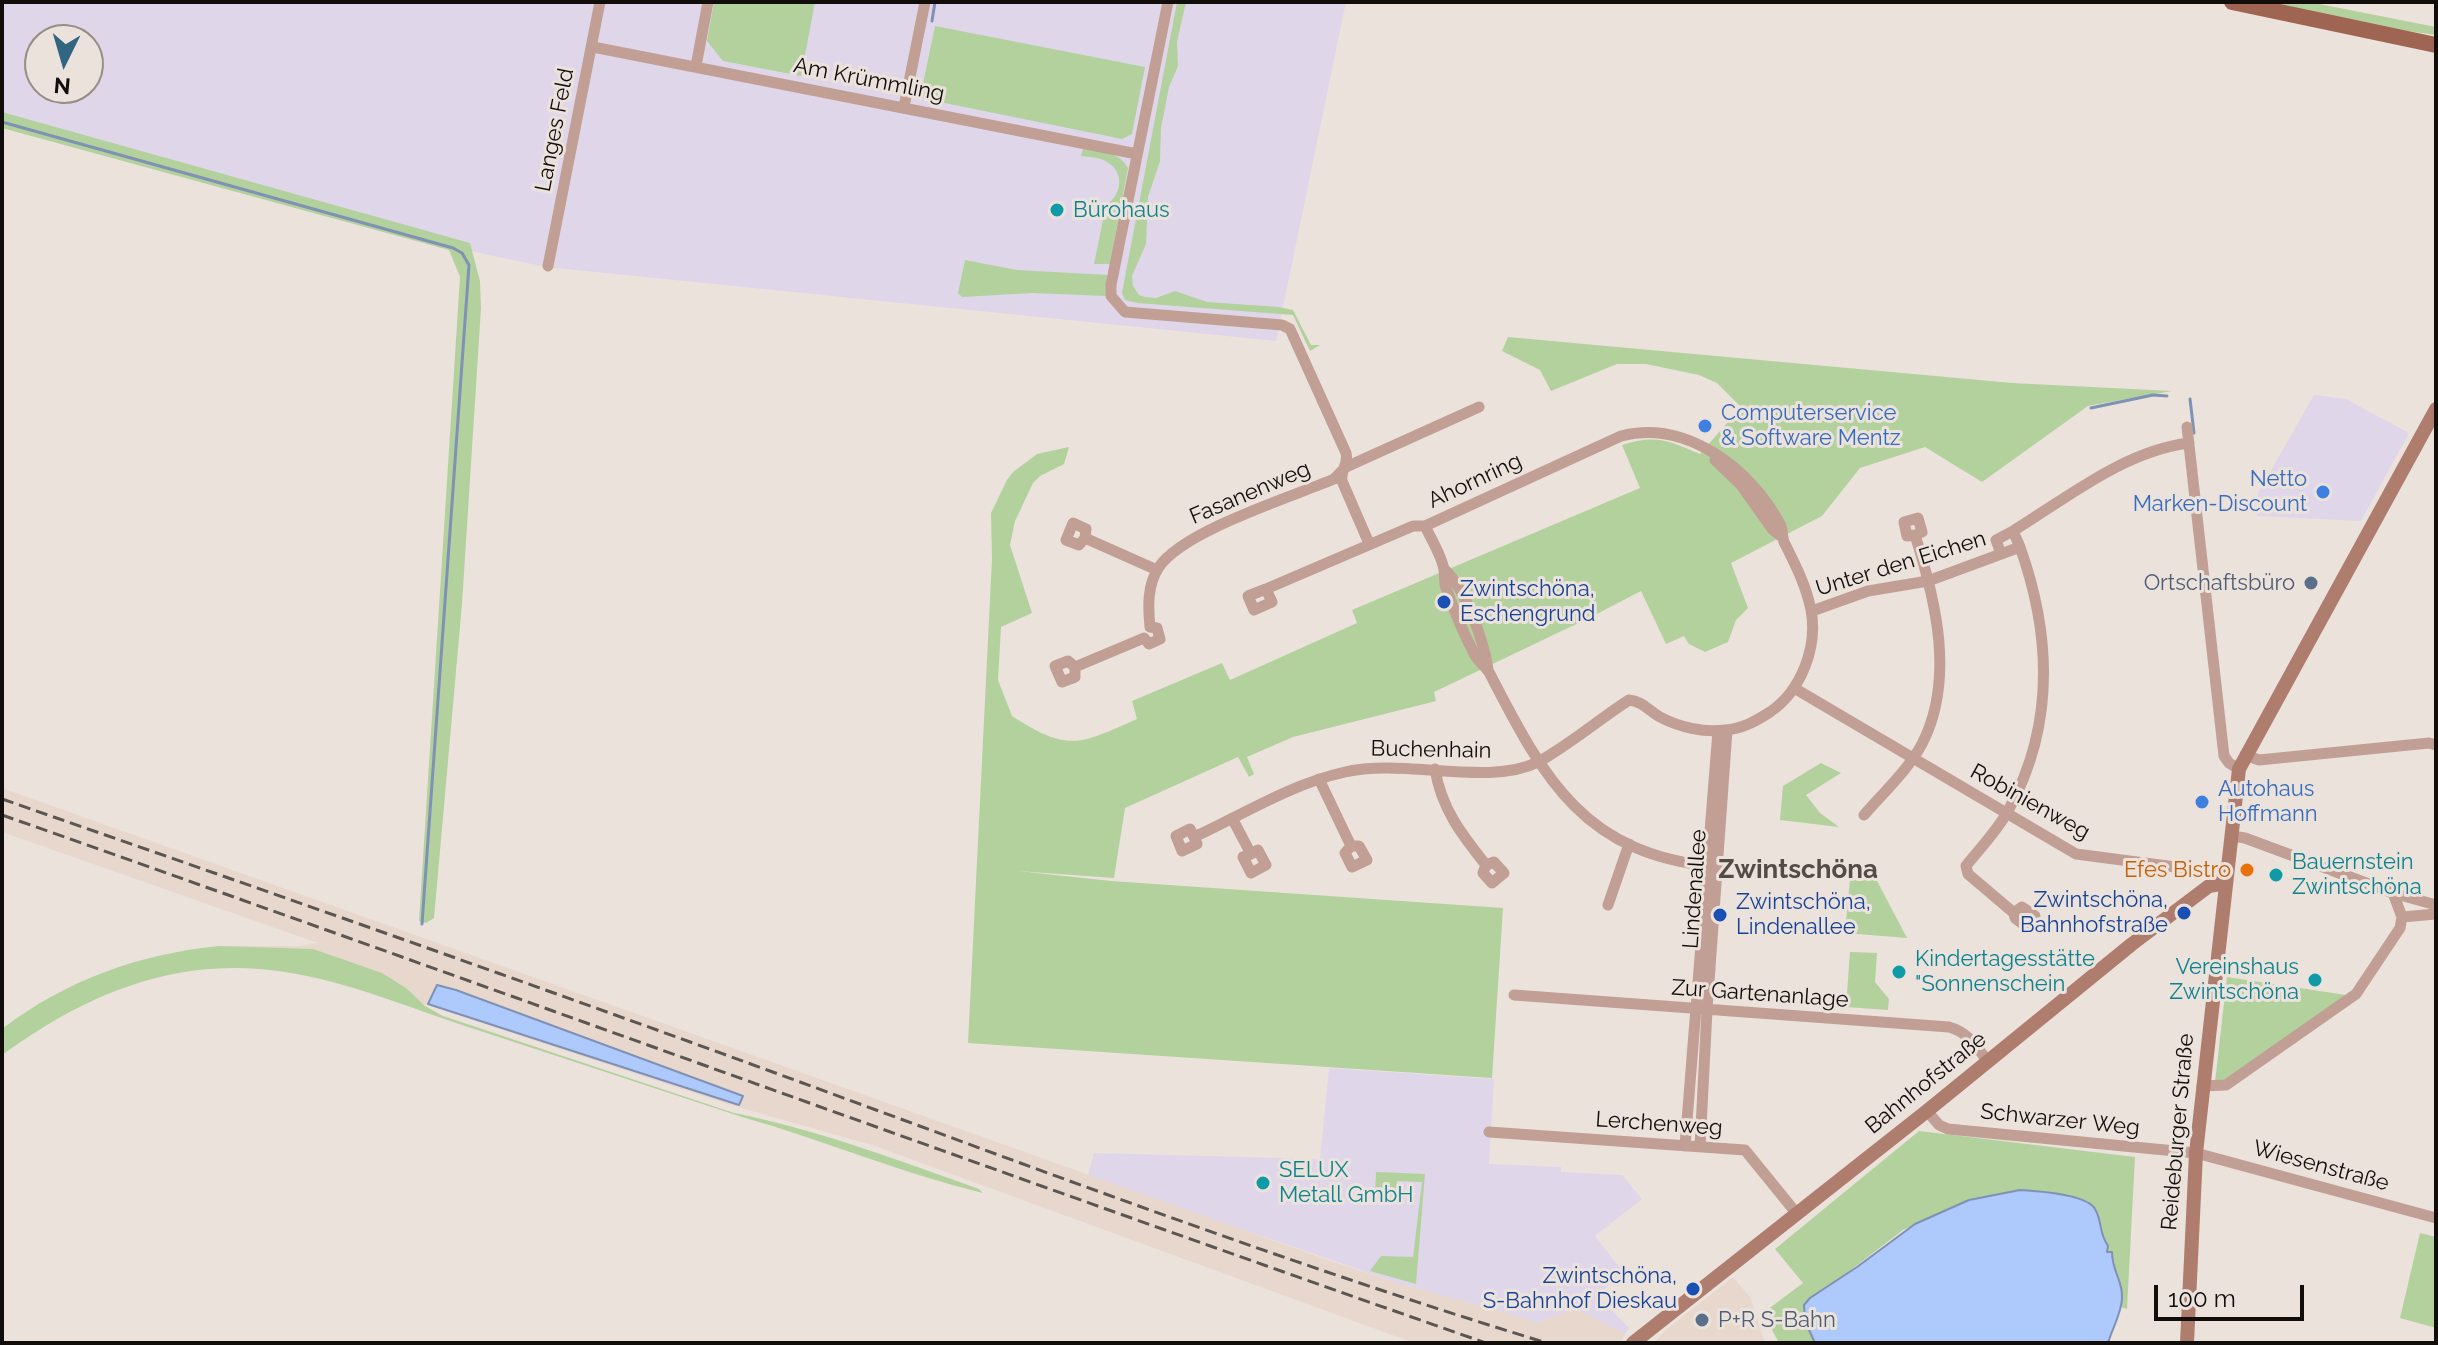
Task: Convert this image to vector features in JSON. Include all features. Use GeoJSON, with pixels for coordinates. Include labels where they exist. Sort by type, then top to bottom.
{"type":"FeatureCollection","features":[{"type":"Feature","properties":{"kind":"main road"},"geometry":{"type":"LineString","coordinates":[[2232,2],[2436,45]]}},
{"type":"Feature","properties":{"kind":"main road"},"geometry":{"type":"LineString","coordinates":[[2242,762],[2436,409]]}},
{"type":"Feature","properties":{"kind":"main road","name":"Reideburger Straße"},"geometry":{"type":"LineString","coordinates":[[2187,1343],[2202,1086],[2242,762]]}},
{"type":"Feature","properties":{"kind":"main road","name":"Bahnhofstraße"},"geometry":{"type":"LineString","coordinates":[[1633,1343],[1927,1111],[2132,944],[2200,892],[2227,881]]}},
{"type":"Feature","properties":{"kind":"main road","name":"Bahnhofstraße"},"geometry":{"type":"LineString","coordinates":[[1641,1343],[1656,1325]]}},
{"type":"Feature","properties":{"kind":"street","name":"Langes Feld"},"geometry":{"type":"LineString","coordinates":[[548,266],[600,2]]}},
{"type":"Feature","properties":{"kind":"street"},"geometry":{"type":"LineString","coordinates":[[696,66],[708,2]]}},
{"type":"Feature","properties":{"kind":"street"},"geometry":{"type":"LineString","coordinates":[[904,107],[925,2]]}},
{"type":"Feature","properties":{"kind":"street"},"geometry":{"type":"LineString","coordinates":[[1168,2],[1111,296],[1125,312],[1282,325],[1290,329],[1346,453],[1342,481],[1368,541],[1372,543]]}},
{"type":"Feature","properties":{"kind":"street","name":"Am Krümmling"},"geometry":{"type":"LineString","coordinates":[[593,47],[1137,154]]}},
{"type":"Feature","properties":{"kind":"street","name":"Fasanenweg"},"geometry":{"type":"LineString","coordinates":[[1157,570],[1170,553],[1194,536],[1334,479],[1343,469],[1479,407]]}},
{"type":"Feature","properties":{"kind":"street"},"geometry":{"type":"LineString","coordinates":[[2187,427],[2224,756],[2229,763],[2429,743],[2436,745]]}},
{"type":"Feature","properties":{"kind":"street","name":"Ahornring"},"geometry":{"type":"LineString","coordinates":[[1266,589],[1413,526],[1425,526],[1621,436],[1653,432],[1686,439],[1721,456],[1743,476],[1779,524],[1812,611],[1810,649],[1794,688],[1778,706],[1760,718],[1723,730]]}},
{"type":"Feature","properties":{"kind":"street","name":"Unter den Eichen"},"geometry":{"type":"LineString","coordinates":[[2001,554],[1996,540],[2098,478],[2144,455],[2189,443]]}},
{"type":"Feature","properties":{"kind":"street"},"geometry":{"type":"LineString","coordinates":[[1425,526],[1444,569],[1445,586],[1476,656],[1488,669],[1537,762],[1554,786],[1604,830],[1629,844],[1669,859],[1713,866]]}},
{"type":"Feature","properties":{"kind":"street","name":"Unter den Eichen"},"geometry":{"type":"LineString","coordinates":[[1812,611],[1868,591],[1928,581],[2020,547],[2013,531]]}},
{"type":"Feature","properties":{"kind":"street"},"geometry":{"type":"LineString","coordinates":[[1864,815],[1913,759],[1932,720],[1938,690],[1937,630],[1915,535]]}},
{"type":"Feature","properties":{"kind":"street"},"geometry":{"type":"LineString","coordinates":[[1085,538],[1157,570],[1149,592],[1147,633]]}},
{"type":"Feature","properties":{"kind":"street"},"geometry":{"type":"LineString","coordinates":[[2014,913],[1976,883],[1966,866],[2007,813],[2027,765],[2042,707],[2044,642],[2039,612],[2020,547]]}},
{"type":"Feature","properties":{"kind":"street"},"geometry":{"type":"LineString","coordinates":[[1075,667],[1157,628],[1160,639]]}},
{"type":"Feature","properties":{"kind":"street","name":"Robinienweg"},"geometry":{"type":"LineString","coordinates":[[1794,688],[2076,854],[2206,871],[2227,881]]}},
{"type":"Feature","properties":{"kind":"street"},"geometry":{"type":"LineString","coordinates":[[1537,762],[1629,700],[1637,700],[1660,717],[1677,724],[1723,730]]}},
{"type":"Feature","properties":{"kind":"street","name":"Lindenallee"},"geometry":{"type":"LineString","coordinates":[[1685,1146],[1702,1010],[1723,730]]}},
{"type":"Feature","properties":{"kind":"street","name":"Buchenhain"},"geometry":{"type":"LineString","coordinates":[[1194,837],[1319,779],[1370,768],[1485,772],[1510,770],[1537,762]]}},
{"type":"Feature","properties":{"kind":"street"},"geometry":{"type":"LineString","coordinates":[[1435,769],[1438,788],[1447,810],[1486,865]]}},
{"type":"Feature","properties":{"kind":"street"},"geometry":{"type":"LineString","coordinates":[[1319,779],[1351,846]]}},
{"type":"Feature","properties":{"kind":"street"},"geometry":{"type":"LineString","coordinates":[[1232,818],[1251,854]]}},
{"type":"Feature","properties":{"kind":"street"},"geometry":{"type":"LineString","coordinates":[[2232,836],[2245,838],[2393,893],[2436,905]]}},
{"type":"Feature","properties":{"kind":"street"},"geometry":{"type":"LineString","coordinates":[[1608,905],[1629,844]]}},
{"type":"Feature","properties":{"kind":"street"},"geometry":{"type":"LineString","coordinates":[[2202,1086],[2226,1085],[2356,994],[2400,928],[2402,917],[2393,893]]}},
{"type":"Feature","properties":{"kind":"street"},"geometry":{"type":"LineString","coordinates":[[2402,917],[2436,914]]}},
{"type":"Feature","properties":{"kind":"street","name":"Zur Gartenanlage"},"geometry":{"type":"LineString","coordinates":[[1514,995],[1949,1027],[1969,1037],[1988,1062]]}},
{"type":"Feature","properties":{"kind":"street","name":"Lindenallee"},"geometry":{"type":"LineString","coordinates":[[1700,1147],[1702,1010]]}},
{"type":"Feature","properties":{"kind":"street","name":"Schwarzer Weg"},"geometry":{"type":"LineString","coordinates":[[1927,1111],[1939,1125],[1948,1129],[2196,1153]]}},
{"type":"Feature","properties":{"kind":"street","name":"Lerchenweg"},"geometry":{"type":"LineString","coordinates":[[1489,1132],[1745,1150],[1797,1214]]}},
{"type":"Feature","properties":{"kind":"street","name":"Wiesenstraße"},"geometry":{"type":"LineString","coordinates":[[2196,1153],[2436,1218]]}},
{"type":"Feature","properties":{"kind":"shaded area"},"geometry":{"type":"Polygon","coordinates":[[[2,2],[1346,2],[1276,341],[546,267],[470,251],[2,120],[2,2]]]}},
{"type":"Feature","properties":{"kind":"shaded area"},"geometry":{"type":"Polygon","coordinates":[[[2314,395],[2346,399],[2409,433],[2361,521],[2257,516],[2258,493],[2314,395]]]}},
{"type":"Feature","properties":{"kind":"shaded area"},"geometry":{"type":"Polygon","coordinates":[[[2,788],[1331,1261],[1538,1322],[1575,1309],[1625,1334],[1620,1343],[1414,1343],[872,1145],[727,1104],[409,999],[269,966],[203,968],[219,946],[318,943],[2,832],[2,788]]]}},
{"type":"Feature","properties":{"kind":"shaded area"},"geometry":{"type":"Polygon","coordinates":[[[1329,1068],[1494,1079],[1489,1164],[1561,1167],[1561,1172],[1622,1175],[1642,1199],[1595,1236],[1624,1273],[1597,1295],[1629,1328],[1625,1334],[1575,1309],[1538,1322],[1401,1284],[1088,1176],[1094,1153],[1320,1159],[1329,1068]]]}},
{"type":"Feature","properties":{"kind":"shaded area"},"geometry":{"type":"Polygon","coordinates":[[[1733,1277],[1750,1297],[1765,1343],[1654,1343],[1667,1329],[1733,1277]]]}},
{"type":"Feature","properties":{"kind":"green space"},"geometry":{"type":"Polygon","coordinates":[[[714,2],[815,2],[801,76],[723,61],[707,41],[714,2]]]}},
{"type":"Feature","properties":{"kind":"green space"},"geometry":{"type":"Polygon","coordinates":[[[1177,2],[1186,2],[1177,42],[1178,66],[1169,87],[1161,128],[1160,161],[1148,197],[1146,244],[1132,276],[1133,286],[1139,295],[1145,297],[1156,298],[1175,291],[1207,302],[1293,310],[1311,345],[1320,345],[1310,351],[1293,315],[1137,303],[1125,300],[1122,293],[1177,2]]]}},
{"type":"Feature","properties":{"kind":"green space"},"geometry":{"type":"Polygon","coordinates":[[[2260,2],[2309,2],[2436,27],[2436,35],[2364,25],[2260,2]]]}},
{"type":"Feature","properties":{"kind":"green space"},"geometry":{"type":"Polygon","coordinates":[[[935,26],[1145,67],[1132,134],[1122,139],[920,98],[935,26]]]}},
{"type":"Feature","properties":{"kind":"green space"},"geometry":{"type":"Polygon","coordinates":[[[2,112],[470,243],[480,281],[481,308],[462,604],[434,918],[426,923],[419,921],[460,277],[449,250],[2,128],[2,112]]]}},
{"type":"Feature","properties":{"kind":"green space"},"geometry":{"type":"Polygon","coordinates":[[[1083,149],[1114,155],[1128,168],[1110,264],[1094,264],[1106,205],[1118,190],[1119,177],[1107,162],[1081,156],[1083,149]]]}},
{"type":"Feature","properties":{"kind":"green space"},"geometry":{"type":"Polygon","coordinates":[[[965,260],[1017,270],[1108,275],[1106,296],[1032,293],[962,297],[958,293],[965,260]]]}},
{"type":"Feature","properties":{"kind":"green space"},"geometry":{"type":"Polygon","coordinates":[[[1508,337],[2012,383],[2172,391],[2088,406],[1982,482],[1925,447],[1860,468],[1822,516],[1731,563],[1748,608],[1736,620],[1728,642],[1705,652],[1689,644],[1684,636],[1666,644],[1641,591],[1434,692],[1436,701],[1293,737],[1247,757],[1254,774],[1249,777],[1238,757],[1125,808],[1114,878],[1018,871],[1111,881],[1503,908],[1492,1078],[968,1043],[992,559],[991,513],[1013,472],[1037,454],[1069,447],[1064,464],[1033,483],[1015,521],[1010,545],[1032,613],[1001,627],[998,680],[1012,716],[1048,736],[1074,741],[1087,739],[1137,719],[1132,701],[1222,663],[1230,680],[1357,623],[1352,610],[1640,488],[1622,445],[1662,440],[1700,454],[1741,407],[1717,383],[1699,375],[1646,364],[1617,364],[1551,391],[1540,370],[1502,351],[1508,337]]]}},
{"type":"Feature","properties":{"kind":"green space"},"geometry":{"type":"Polygon","coordinates":[[[1821,763],[1841,773],[1806,795],[1820,813],[1839,827],[1780,820],[1783,786],[1821,763]]]}},
{"type":"Feature","properties":{"kind":"green space"},"geometry":{"type":"Polygon","coordinates":[[[1851,868],[1875,877],[1907,938],[1845,933],[1851,868]]]}},
{"type":"Feature","properties":{"kind":"green space"},"geometry":{"type":"Polygon","coordinates":[[[219,946],[313,949],[382,973],[443,1016],[734,1113],[858,1146],[983,1193],[892,1166],[353,988],[285,972],[246,968],[208,969],[171,974],[135,984],[67,1013],[2,1055],[2,1029],[52,996],[132,963],[160,955],[219,946]]]}},
{"type":"Feature","properties":{"kind":"green space"},"geometry":{"type":"Polygon","coordinates":[[[1850,952],[1877,953],[1875,982],[1889,999],[1888,1010],[1846,1007],[1850,952]]]}},
{"type":"Feature","properties":{"kind":"green space"},"geometry":{"type":"Polygon","coordinates":[[[2227,977],[2346,995],[2227,1081],[2215,1082],[2227,977]]]}},
{"type":"Feature","properties":{"kind":"green space"},"geometry":{"type":"Polygon","coordinates":[[[1919,1131],[2135,1157],[2127,1309],[2121,1307],[2112,1253],[2106,1252],[2108,1246],[2100,1234],[2100,1222],[2088,1201],[2039,1191],[1969,1200],[1903,1230],[1835,1282],[1805,1321],[1815,1343],[1779,1343],[1763,1313],[1803,1283],[1775,1249],[1919,1131]]]}},
{"type":"Feature","properties":{"kind":"green space"},"geometry":{"type":"Polygon","coordinates":[[[1376,1172],[1425,1174],[1416,1284],[1370,1271],[1381,1256],[1413,1257],[1422,1182],[1397,1181],[1396,1195],[1375,1194],[1376,1172]]]}},
{"type":"Feature","properties":{"kind":"green space"},"geometry":{"type":"Polygon","coordinates":[[[2420,1233],[2436,1237],[2436,1328],[2400,1318],[2420,1233]]]}},
{"type":"Feature","properties":{"kind":"water"},"geometry":{"type":"Polygon","coordinates":[[[437,985],[743,1096],[739,1105],[428,1004],[437,985]]]}},
{"type":"Feature","properties":{"kind":"water"},"geometry":{"type":"Polygon","coordinates":[[[2020,1190],[2072,1197],[2095,1209],[2108,1246],[2107,1252],[2112,1252],[2122,1292],[2122,1303],[2108,1343],[1815,1343],[1805,1321],[1804,1305],[1810,1298],[1915,1224],[1969,1200],[2020,1190]]]}},
{"type":"Feature","properties":{"kind":"waterway"},"geometry":{"type":"LineString","coordinates":[[932,21],[935,2]]}},
{"type":"Feature","properties":{"kind":"waterway"},"geometry":{"type":"LineString","coordinates":[[2,122],[453,248],[462,253],[469,265],[422,924]]}},
{"type":"Feature","properties":{"kind":"waterway"},"geometry":{"type":"LineString","coordinates":[[2091,408],[2153,395],[2167,396]]}},
{"type":"Feature","properties":{"kind":"waterway"},"geometry":{"type":"LineString","coordinates":[[2190,399],[2194,433]]}},
{"type":"Feature","properties":{"kind":"railway"},"geometry":{"type":"LineString","coordinates":[[2,799],[578,1002],[1253,1247],[1547,1343]]}},
{"type":"Feature","properties":{"kind":"railway"},"geometry":{"type":"LineString","coordinates":[[2,815],[1486,1343]]}},
{"type":"Feature","properties":{"kind":"place","name":"Bürohaus"},"geometry":{"type":"Point","coordinates":[1057,210]}},
{"type":"Feature","properties":{"kind":"place","name":"Computerservice & Software Mentz"},"geometry":{"type":"Point","coordinates":[1705,426]}},
{"type":"Feature","properties":{"kind":"place","name":"Netto Marken-Discount"},"geometry":{"type":"Point","coordinates":[2323,492]}},
{"type":"Feature","properties":{"kind":"place","name":"Ortschaftsbüro"},"geometry":{"type":"Point","coordinates":[2311,583]}},
{"type":"Feature","properties":{"kind":"place","name":"Zwintschöna, Eschengrund"},"geometry":{"type":"Point","coordinates":[1444,602]}},
{"type":"Feature","properties":{"kind":"place","name":"Autohaus Hoffmann"},"geometry":{"type":"Point","coordinates":[2202,802]}},
{"type":"Feature","properties":{"kind":"place","name":"Efes Bistro"},"geometry":{"type":"Point","coordinates":[2247,870]}},
{"type":"Feature","properties":{"kind":"place","name":"Bauernstein Zwintschöna"},"geometry":{"type":"Point","coordinates":[2276,875]}},
{"type":"Feature","properties":{"kind":"place","name":"Zwintschöna, Bahnhofstraße"},"geometry":{"type":"Point","coordinates":[2184,913]}},
{"type":"Feature","properties":{"kind":"place","name":"Zwintschöna, Lindenallee"},"geometry":{"type":"Point","coordinates":[1720,915]}},
{"type":"Feature","properties":{"kind":"place","name":"Kindertagesstätte \"Sonnenschein"},"geometry":{"type":"Point","coordinates":[1899,972]}},
{"type":"Feature","properties":{"kind":"place","name":"Vereinshaus Zwintschöna"},"geometry":{"type":"Point","coordinates":[2315,980]}},
{"type":"Feature","properties":{"kind":"place","name":"SELUX Metall GmbH"},"geometry":{"type":"Point","coordinates":[1263,1183]}},
{"type":"Feature","properties":{"kind":"place","name":"Zwintschöna, S-Bahnhof Dieskau"},"geometry":{"type":"Point","coordinates":[1693,1289]}},
{"type":"Feature","properties":{"kind":"place","name":"P+R S-Bahn"},"geometry":{"type":"Point","coordinates":[1702,1320]}},
{"type":"Feature","properties":{"kind":"district","name":"Zwintschöna"},"geometry":{"type":"Point","coordinates":[1798,870]}}]}
